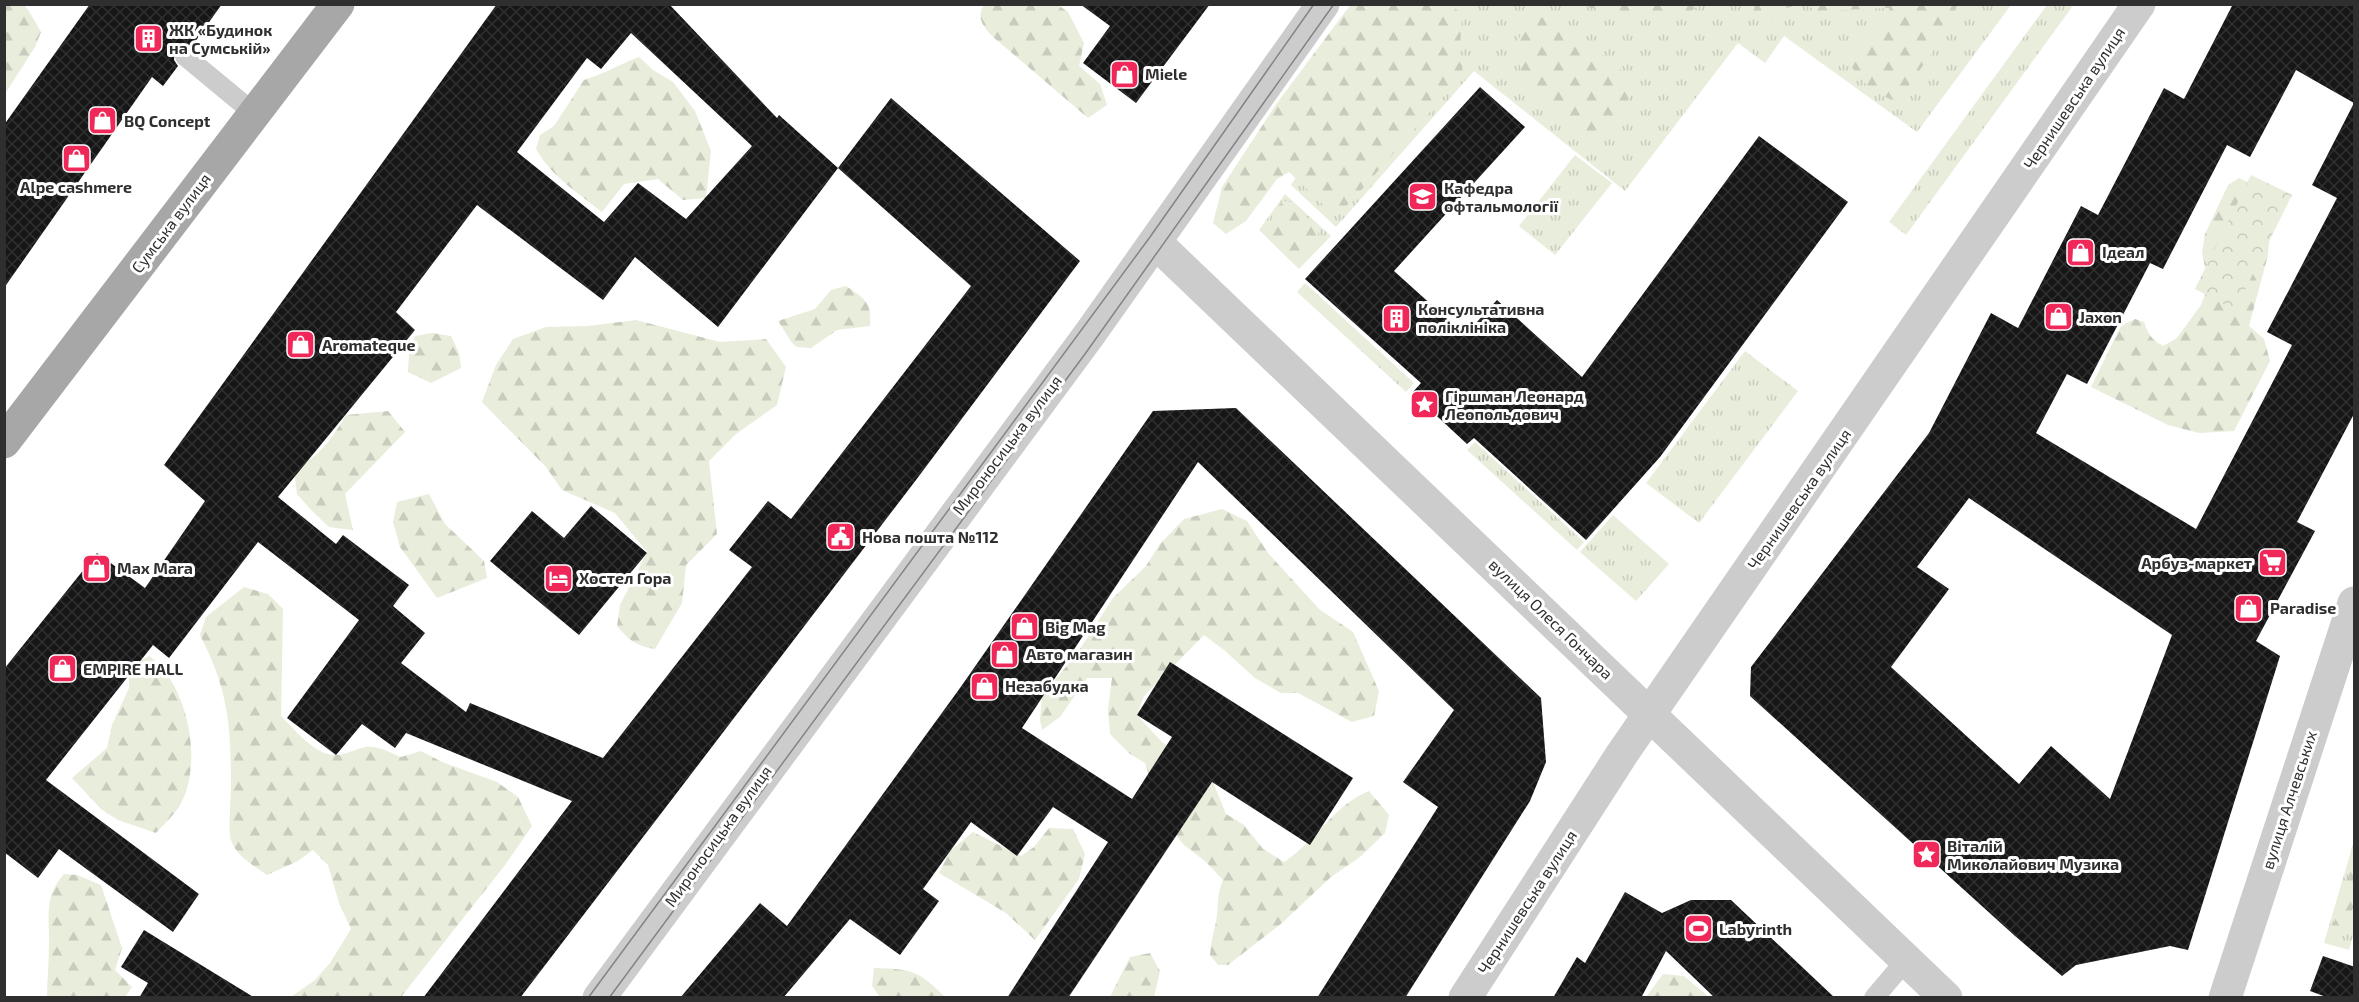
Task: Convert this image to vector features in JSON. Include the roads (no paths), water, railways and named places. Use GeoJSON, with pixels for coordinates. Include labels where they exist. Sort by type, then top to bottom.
{"type":"FeatureCollection","features":[{"type":"Feature","properties":{"kind":"main road","name":"Сумська вулиця"},"geometry":{"type":"LineString","coordinates":[[4,441],[338,4]]}},
{"type":"Feature","properties":{"kind":"street","name":"Мироносицька вулиця"},"geometry":{"type":"LineString","coordinates":[[599,998],[1089,335],[1323,4]]}},
{"type":"Feature","properties":{"kind":"street","name":"Чернишевська вулиця"},"geometry":{"type":"LineString","coordinates":[[1465,998],[1650,713],[2139,4]]}},
{"type":"Feature","properties":{"kind":"street","name":"вулиця Олеся Гончара"},"geometry":{"type":"LineString","coordinates":[[1155,242],[1946,998]]}},
{"type":"Feature","properties":{"kind":"street","name":"вулиця Алчевських"},"geometry":{"type":"LineString","coordinates":[[2225,998],[2355,603]]}},
{"type":"Feature","properties":{"kind":"lane"},"geometry":{"type":"LineString","coordinates":[[185,56],[255,114]]}},
{"type":"Feature","properties":{"kind":"lane"},"geometry":{"type":"LineString","coordinates":[[1874,998],[1907,959]]}},
{"type":"Feature","properties":{"kind":"tram line"},"geometry":{"type":"LineString","coordinates":[[588,998],[1150,237],[1314,4]]}},
{"type":"Feature","properties":{"kind":"tram line"},"geometry":{"type":"LineString","coordinates":[[609,998],[1085,354],[1334,4]]}},
{"type":"Feature","properties":{"kind":"place","name":"ЖК «Будинок на Сумській»"},"geometry":{"type":"Point","coordinates":[148,39]}},
{"type":"Feature","properties":{"kind":"place","name":"Miele"},"geometry":{"type":"Point","coordinates":[1124,74]}},
{"type":"Feature","properties":{"kind":"place","name":"BQ Concept"},"geometry":{"type":"Point","coordinates":[103,121]}},
{"type":"Feature","properties":{"kind":"place","name":"Alpe cashmere"},"geometry":{"type":"Point","coordinates":[76,159]}},
{"type":"Feature","properties":{"kind":"place","name":"Кафедра офтальмології"},"geometry":{"type":"Point","coordinates":[1423,197]}},
{"type":"Feature","properties":{"kind":"place","name":"Ідеал"},"geometry":{"type":"Point","coordinates":[2081,252]}},
{"type":"Feature","properties":{"kind":"place","name":"Jaxon"},"geometry":{"type":"Point","coordinates":[2058,317]}},
{"type":"Feature","properties":{"kind":"place","name":"Консультативна поліклініка"},"geometry":{"type":"Point","coordinates":[1397,318]}},
{"type":"Feature","properties":{"kind":"place","name":"Aromateque"},"geometry":{"type":"Point","coordinates":[301,345]}},
{"type":"Feature","properties":{"kind":"place","name":"Гіршман Леонард Леопольдович"},"geometry":{"type":"Point","coordinates":[1424,405]}},
{"type":"Feature","properties":{"kind":"place","name":"Нова пошта №112"},"geometry":{"type":"Point","coordinates":[841,537]}},
{"type":"Feature","properties":{"kind":"place","name":"Арбуз-маркет"},"geometry":{"type":"Point","coordinates":[2273,563]}},
{"type":"Feature","properties":{"kind":"place","name":"Max Mara"},"geometry":{"type":"Point","coordinates":[96,568]}},
{"type":"Feature","properties":{"kind":"place","name":"Хостел Гора"},"geometry":{"type":"Point","coordinates":[558,578]}},
{"type":"Feature","properties":{"kind":"place","name":"Paradise"},"geometry":{"type":"Point","coordinates":[2249,608]}},
{"type":"Feature","properties":{"kind":"place","name":"Big Mag"},"geometry":{"type":"Point","coordinates":[1024,627]}},
{"type":"Feature","properties":{"kind":"place","name":"Авто магазин"},"geometry":{"type":"Point","coordinates":[1005,654]}},
{"type":"Feature","properties":{"kind":"place","name":"EMPIRE HALL"},"geometry":{"type":"Point","coordinates":[62,669]}},
{"type":"Feature","properties":{"kind":"place","name":"Незабудка"},"geometry":{"type":"Point","coordinates":[984,686]}},
{"type":"Feature","properties":{"kind":"place","name":"Віталій Миколайович Музика"},"geometry":{"type":"Point","coordinates":[1926,855]}},
{"type":"Feature","properties":{"kind":"place","name":"Labyrinth"},"geometry":{"type":"Point","coordinates":[1698,929]}}]}
